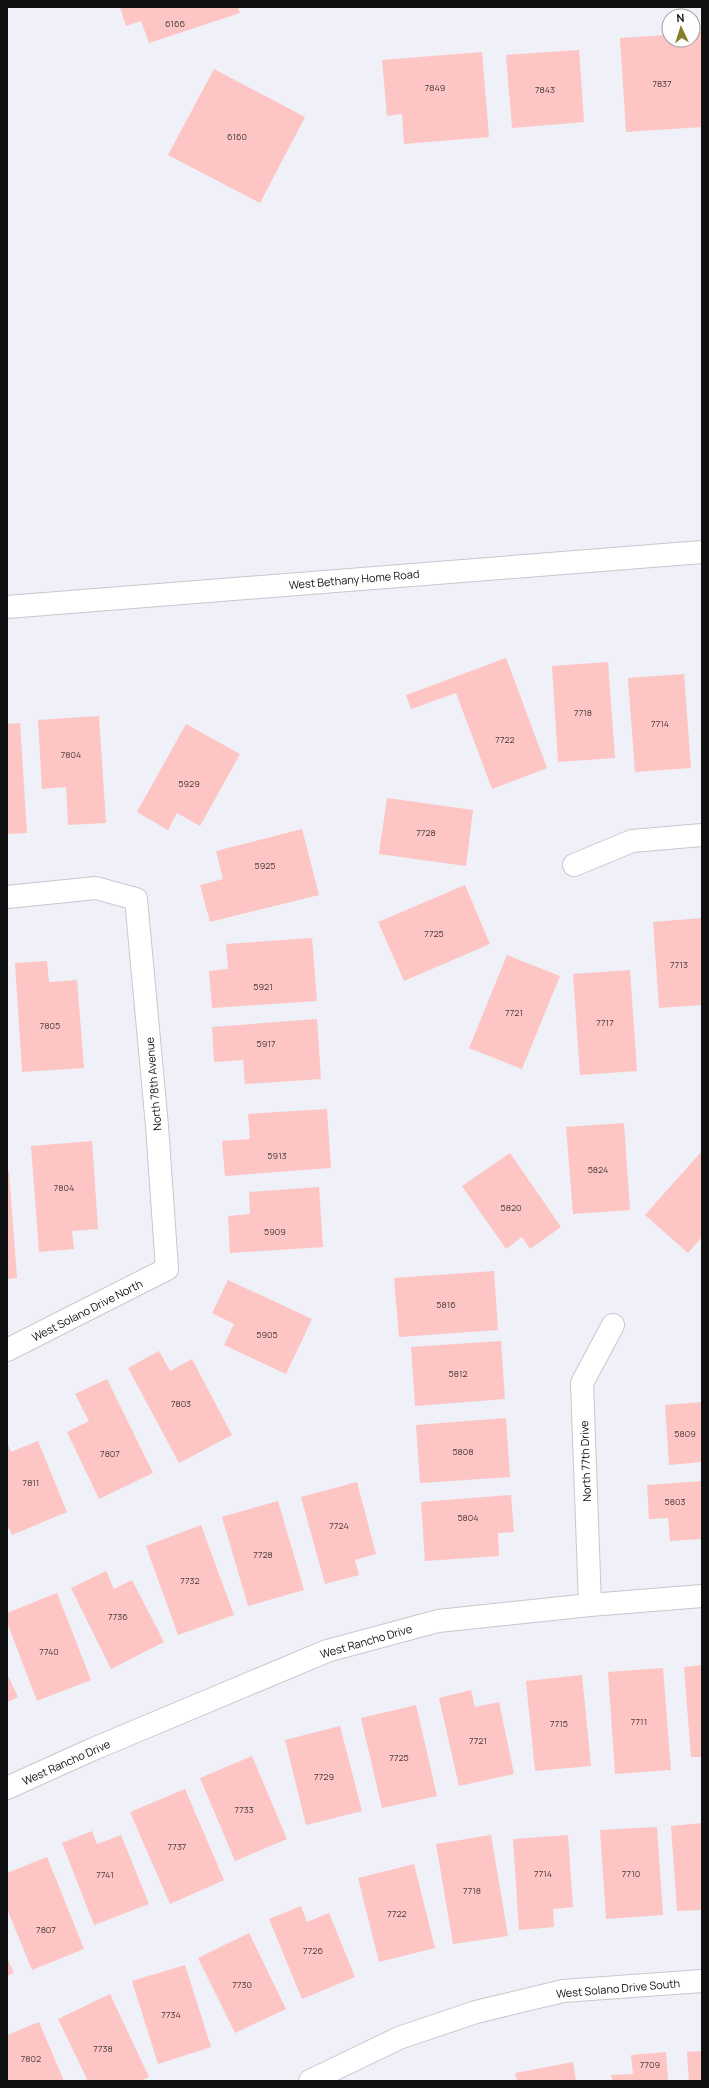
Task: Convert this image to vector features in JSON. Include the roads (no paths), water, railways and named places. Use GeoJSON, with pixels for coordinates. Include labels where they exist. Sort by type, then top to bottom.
{"type":"FeatureCollection","features":[{"type":"Feature","properties":{"kind":"street","name":"West Bethany Home Road"},"geometry":{"type":"LineString","coordinates":[[7,608],[702,552]]}},
{"type":"Feature","properties":{"kind":"street"},"geometry":{"type":"LineString","coordinates":[[574,864],[632,841],[702,835]]}},
{"type":"Feature","properties":{"kind":"street","name":"North 78th Avenue"},"geometry":{"type":"LineString","coordinates":[[7,897],[96,888],[136,899],[157,1126],[167,1269]]}},
{"type":"Feature","properties":{"kind":"street","name":"West Solano Drive North"},"geometry":{"type":"LineString","coordinates":[[7,1350],[167,1269]]}},
{"type":"Feature","properties":{"kind":"street","name":"North 77th Drive"},"geometry":{"type":"LineString","coordinates":[[590,1605],[582,1384],[613,1325]]}},
{"type":"Feature","properties":{"kind":"street","name":"West Rancho Drive"},"geometry":{"type":"LineString","coordinates":[[7,1788],[91,1750],[327,1651],[438,1621],[590,1605],[702,1596]]}},
{"type":"Feature","properties":{"kind":"street","name":"West Solano Drive South"},"geometry":{"type":"LineString","coordinates":[[310,2081],[399,2038],[476,2012],[564,1990],[702,1981]]}}]}
